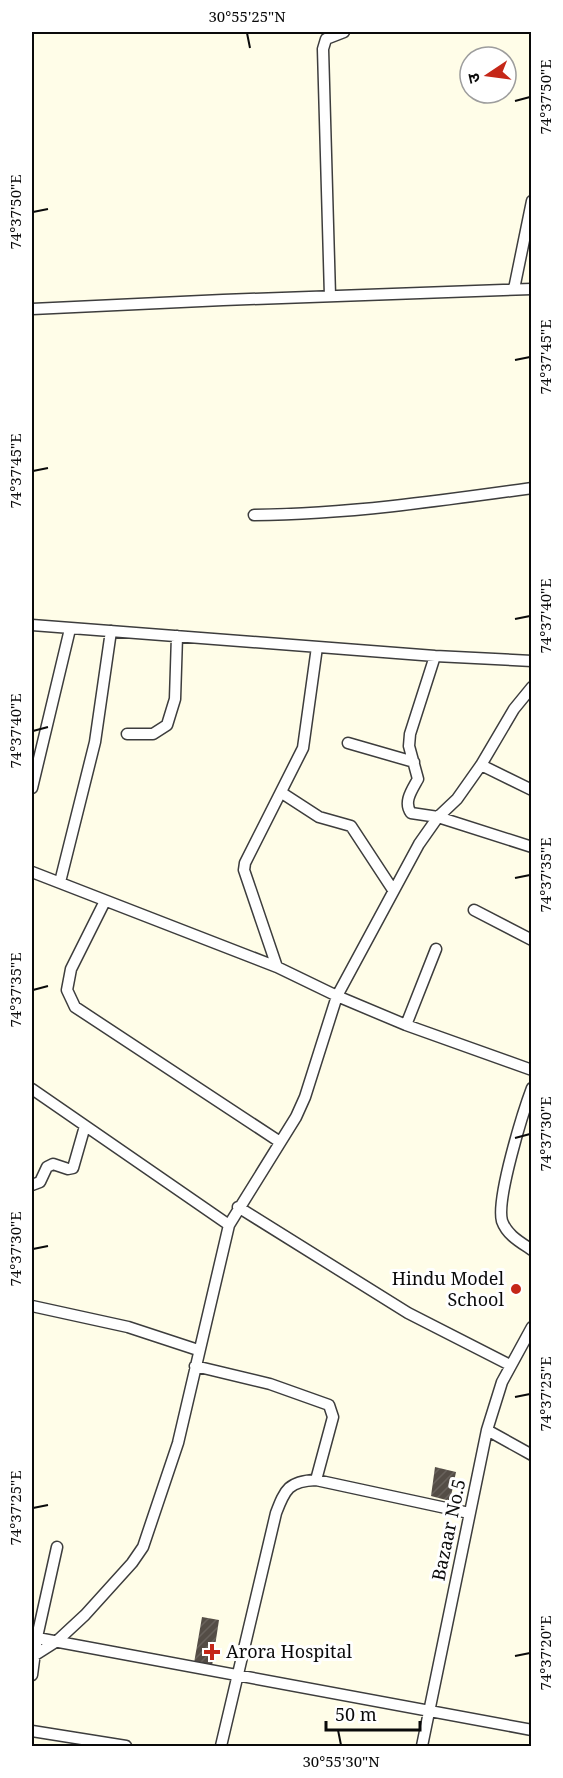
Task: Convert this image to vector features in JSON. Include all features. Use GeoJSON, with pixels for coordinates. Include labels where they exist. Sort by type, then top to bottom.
{"type":"FeatureCollection","features":[{"type":"Feature","properties":{"kind":"street"},"geometry":{"type":"LineString","coordinates":[[330,296],[323,49],[326,39],[344,32]]}},
{"type":"Feature","properties":{"kind":"street"},"geometry":{"type":"LineString","coordinates":[[514,289],[531,201]]}},
{"type":"Feature","properties":{"kind":"street"},"geometry":{"type":"LineString","coordinates":[[32,309],[530,289]]}},
{"type":"Feature","properties":{"kind":"street"},"geometry":{"type":"LineString","coordinates":[[254,515],[294,515],[400,506],[531,488]]}},
{"type":"Feature","properties":{"kind":"street"},"geometry":{"type":"LineString","coordinates":[[32,625],[435,656],[531,660]]}},
{"type":"Feature","properties":{"kind":"street"},"geometry":{"type":"LineString","coordinates":[[32,788],[70,629]]}},
{"type":"Feature","properties":{"kind":"street"},"geometry":{"type":"LineString","coordinates":[[60,882],[95,742],[111,631]]}},
{"type":"Feature","properties":{"kind":"street"},"geometry":{"type":"LineString","coordinates":[[127,734],[153,734],[167,725],[175,699],[177,636]]}},
{"type":"Feature","properties":{"kind":"street"},"geometry":{"type":"LineString","coordinates":[[277,967],[244,870],[245,863],[282,793],[307,734],[317,647]]}},
{"type":"Feature","properties":{"kind":"street"},"geometry":{"type":"LineString","coordinates":[[435,656],[410,734],[409,746],[418,779],[407,801],[408,808],[411,813],[438,817],[531,847]]}},
{"type":"Feature","properties":{"kind":"street"},"geometry":{"type":"LineString","coordinates":[[34,1656],[57,1641],[117,1580],[142,1546],[178,1443],[229,1225],[304,1097],[337,996],[393,890],[419,844],[438,817],[457,799],[482,765],[514,709],[531,687]]}},
{"type":"Feature","properties":{"kind":"street"},"geometry":{"type":"LineString","coordinates":[[348,743],[414,762]]}},
{"type":"Feature","properties":{"kind":"street"},"geometry":{"type":"LineString","coordinates":[[482,765],[531,790]]}},
{"type":"Feature","properties":{"kind":"street"},"geometry":{"type":"LineString","coordinates":[[282,793],[324,819],[351,826],[393,890]]}},
{"type":"Feature","properties":{"kind":"street"},"geometry":{"type":"LineString","coordinates":[[32,872],[277,967],[337,996],[406,1025],[531,1070]]}},
{"type":"Feature","properties":{"kind":"street"},"geometry":{"type":"LineString","coordinates":[[105,901],[71,969],[68,990],[75,1007],[279,1142]]}},
{"type":"Feature","properties":{"kind":"street"},"geometry":{"type":"LineString","coordinates":[[474,910],[531,940]]}},
{"type":"Feature","properties":{"kind":"street"},"geometry":{"type":"LineString","coordinates":[[406,1025],[436,949]]}},
{"type":"Feature","properties":{"kind":"street"},"geometry":{"type":"LineString","coordinates":[[531,1088],[516,1135],[501,1213],[507,1230],[531,1250]]}},
{"type":"Feature","properties":{"kind":"street"},"geometry":{"type":"LineString","coordinates":[[32,1089],[229,1225]]}},
{"type":"Feature","properties":{"kind":"street"},"geometry":{"type":"LineString","coordinates":[[32,1185],[40,1182],[47,1167],[53,1164],[68,1169],[73,1168],[85,1126]]}},
{"type":"Feature","properties":{"kind":"street"},"geometry":{"type":"LineString","coordinates":[[238,1208],[408,1313],[510,1365]]}},
{"type":"Feature","properties":{"kind":"street"},"geometry":{"type":"LineString","coordinates":[[32,1306],[128,1327],[198,1350]]}},
{"type":"Feature","properties":{"kind":"street","name":"Bazaar No.5"},"geometry":{"type":"LineString","coordinates":[[422,1746],[487,1430],[510,1365],[531,1327]]}},
{"type":"Feature","properties":{"kind":"street"},"geometry":{"type":"LineString","coordinates":[[195,1366],[270,1384],[329,1405],[333,1417],[316,1480]]}},
{"type":"Feature","properties":{"kind":"street"},"geometry":{"type":"LineString","coordinates":[[487,1430],[531,1455]]}},
{"type":"Feature","properties":{"kind":"street"},"geometry":{"type":"LineString","coordinates":[[221,1746],[236,1675],[281,1498],[294,1483],[316,1480],[469,1513]]}},
{"type":"Feature","properties":{"kind":"street"},"geometry":{"type":"LineString","coordinates":[[32,1675],[34,1637],[57,1547]]}},
{"type":"Feature","properties":{"kind":"street"},"geometry":{"type":"LineString","coordinates":[[34,1637],[428,1713],[531,1730]]}},
{"type":"Feature","properties":{"kind":"street"},"geometry":{"type":"LineString","coordinates":[[32,1731],[126,1746]]}},
{"type":"Feature","properties":{"kind":"building"},"geometry":{"type":"Polygon","coordinates":[[[435,1467],[456,1472],[450,1501],[431,1496],[435,1467]]]}},
{"type":"Feature","properties":{"kind":"building"},"geometry":{"type":"Polygon","coordinates":[[[202,1617],[219,1620],[212,1666],[194,1663],[202,1617]]]}},
{"type":"Feature","properties":{"kind":"place","name":"Hindu Model School"},"geometry":{"type":"Point","coordinates":[516,1289]}},
{"type":"Feature","properties":{"kind":"place","name":"Arora Hospital"},"geometry":{"type":"Point","coordinates":[212,1652]}}]}
